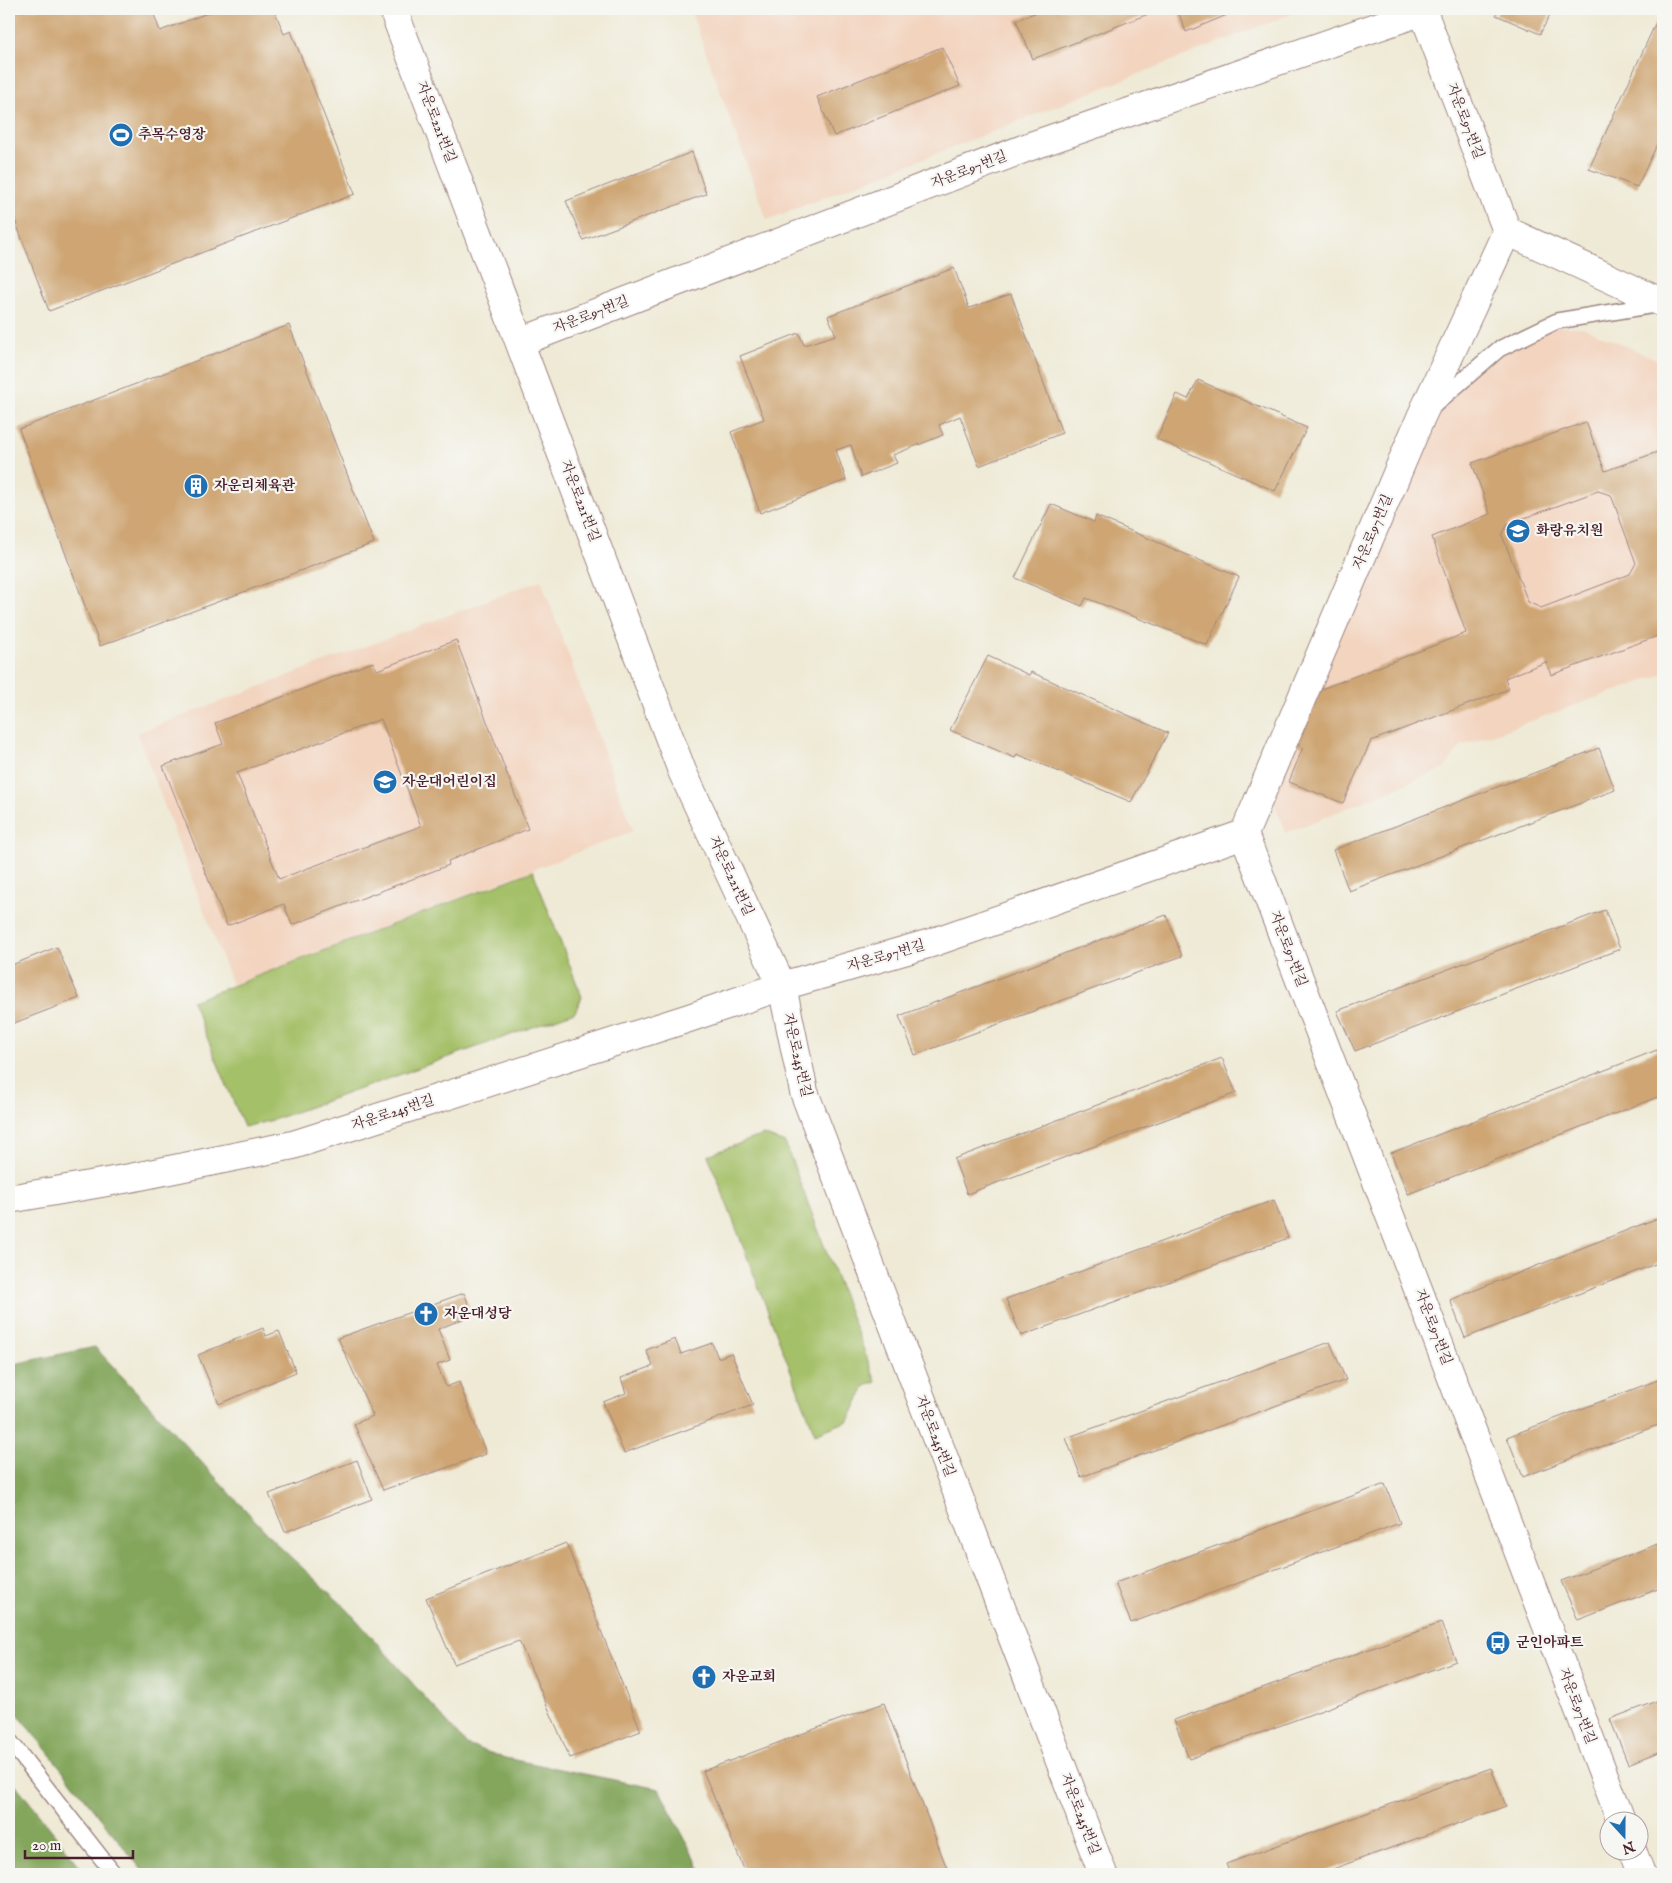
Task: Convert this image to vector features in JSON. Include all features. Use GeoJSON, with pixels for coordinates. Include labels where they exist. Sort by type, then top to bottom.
{"type":"FeatureCollection","features":[{"type":"Feature","properties":{"kind":"street","name":"자운로221번길"},"geometry":{"type":"LineString","coordinates":[[393,9],[682,771],[782,986]]}},
{"type":"Feature","properties":{"kind":"street","name":"자운로97번길"},"geometry":{"type":"LineString","coordinates":[[520,342],[1031,146],[1423,10],[1507,231],[1421,417],[1244,834],[1617,1810]]}},
{"type":"Feature","properties":{"kind":"street"},"geometry":{"type":"LineString","coordinates":[[1507,231],[1663,304]]}},
{"type":"Feature","properties":{"kind":"street","name":"자운로97번길"},"geometry":{"type":"LineString","coordinates":[[782,986],[931,943],[1244,834]]}},
{"type":"Feature","properties":{"kind":"street","name":"자운로245번길"},"geometry":{"type":"LineString","coordinates":[[9,1199],[130,1178],[293,1145],[689,1018],[782,986],[804,1092],[1103,1874]]}},
{"type":"Feature","properties":{"kind":"street"},"geometry":{"type":"LineString","coordinates":[[1636,1860],[1641,1874]]}},
{"type":"Feature","properties":{"kind":"lane"},"geometry":{"type":"LineString","coordinates":[[1421,417],[1499,349],[1557,321],[1663,304]]}},
{"type":"Feature","properties":{"kind":"lane"},"geometry":{"type":"LineString","coordinates":[[9,1740],[114,1874]]}},
{"type":"Feature","properties":{"kind":"shaded area"},"geometry":{"type":"Polygon","coordinates":[[[690,9],[1301,9],[767,220],[690,9]]]}},
{"type":"Feature","properties":{"kind":"shaded area","name":"화랑유치원"},"geometry":{"type":"Polygon","coordinates":[[[1556,326],[1582,327],[1663,362],[1663,674],[1461,746],[1445,768],[1286,833],[1265,780],[1456,368],[1485,346],[1515,335],[1556,326]]]}},
{"type":"Feature","properties":{"kind":"shaded area","name":"자운대어린이집"},"geometry":{"type":"Polygon","coordinates":[[[541,580],[633,831],[232,985],[137,733],[541,580]]]}},
{"type":"Feature","properties":{"kind":"green space"},"geometry":{"type":"Polygon","coordinates":[[[533,871],[582,997],[575,1012],[273,1120],[244,1127],[192,1001],[533,871]]]}},
{"type":"Feature","properties":{"kind":"green space"},"geometry":{"type":"Polygon","coordinates":[[[763,1135],[785,1143],[876,1382],[865,1386],[848,1421],[815,1434],[708,1155],[763,1135]]]}},
{"type":"Feature","properties":{"kind":"green space"},"geometry":{"type":"Polygon","coordinates":[[[95,1347],[279,1546],[347,1609],[467,1745],[505,1758],[659,1789],[703,1874],[145,1874],[9,1703],[9,1365],[95,1347]]]}},
{"type":"Feature","properties":{"kind":"green space"},"geometry":{"type":"Polygon","coordinates":[[[9,1776],[86,1874],[9,1874],[9,1776]]]}},
{"type":"Feature","properties":{"kind":"building"},"geometry":{"type":"Polygon","coordinates":[[[9,9],[152,9],[160,31],[218,9],[274,9],[284,34],[291,31],[355,194],[49,311],[13,215],[9,217],[9,9]]]}},
{"type":"Feature","properties":{"kind":"building"},"geometry":{"type":"Polygon","coordinates":[[[1045,9],[1161,9],[1033,59],[1016,20],[1045,9]]]}},
{"type":"Feature","properties":{"kind":"building"},"geometry":{"type":"Polygon","coordinates":[[[1177,9],[1225,9],[1227,15],[1186,32],[1177,9]]]}},
{"type":"Feature","properties":{"kind":"building"},"geometry":{"type":"Polygon","coordinates":[[[1499,9],[1553,9],[1540,34],[1496,15],[1499,9]]]}},
{"type":"Feature","properties":{"kind":"building"},"geometry":{"type":"Polygon","coordinates":[[[1662,9],[1663,132],[1637,187],[1589,169],[1662,9]]]}},
{"type":"Feature","properties":{"kind":"building"},"geometry":{"type":"Polygon","coordinates":[[[942,47],[960,86],[834,136],[817,97],[942,47]]]}},
{"type":"Feature","properties":{"kind":"building"},"geometry":{"type":"Polygon","coordinates":[[[692,152],[706,194],[583,240],[566,201],[692,152]]]}},
{"type":"Feature","properties":{"kind":"building"},"geometry":{"type":"Polygon","coordinates":[[[954,268],[969,308],[1011,294],[1062,433],[979,466],[960,416],[939,425],[943,435],[893,455],[897,463],[861,477],[851,445],[836,450],[846,480],[760,513],[731,432],[764,419],[740,356],[799,333],[804,345],[836,335],[828,316],[954,268]]]}},
{"type":"Feature","properties":{"kind":"building","name":"자운리체육관"},"geometry":{"type":"Polygon","coordinates":[[[289,325],[374,543],[100,646],[19,429],[289,325]]]}},
{"type":"Feature","properties":{"kind":"building"},"geometry":{"type":"Polygon","coordinates":[[[1198,380],[1307,428],[1275,491],[1157,439],[1177,394],[1188,399],[1198,380]]]}},
{"type":"Feature","properties":{"kind":"building"},"geometry":{"type":"Polygon","coordinates":[[[1586,422],[1605,471],[1663,450],[1663,634],[1551,675],[1546,662],[1505,678],[1509,689],[1371,741],[1343,803],[1289,782],[1303,747],[1296,744],[1317,699],[1314,692],[1466,633],[1432,537],[1490,514],[1472,463],[1586,422]],[[1598,491],[1508,524],[1502,535],[1528,602],[1541,608],[1630,574],[1636,563],[1611,495],[1598,491]]]}},
{"type":"Feature","properties":{"kind":"building"},"geometry":{"type":"Polygon","coordinates":[[[1051,504],[1094,522],[1096,516],[1239,577],[1207,645],[1086,598],[1082,606],[1015,578],[1051,504]]]}},
{"type":"Feature","properties":{"kind":"building"},"geometry":{"type":"Polygon","coordinates":[[[456,640],[528,829],[448,861],[449,865],[292,925],[284,904],[227,926],[163,766],[223,744],[215,723],[373,662],[377,670],[456,640]],[[381,719],[237,773],[279,879],[421,826],[381,719]]]}},
{"type":"Feature","properties":{"kind":"building"},"geometry":{"type":"Polygon","coordinates":[[[988,656],[1029,675],[1031,672],[1168,733],[1131,802],[1017,754],[1015,758],[950,730],[988,656]]]}},
{"type":"Feature","properties":{"kind":"building"},"geometry":{"type":"Polygon","coordinates":[[[1599,748],[1615,790],[1349,891],[1333,850],[1599,748]]]}},
{"type":"Feature","properties":{"kind":"building"},"geometry":{"type":"Polygon","coordinates":[[[1605,910],[1620,949],[1355,1051],[1337,1011],[1605,910]]]}},
{"type":"Feature","properties":{"kind":"building"},"geometry":{"type":"Polygon","coordinates":[[[1166,915],[1182,956],[915,1055],[899,1016],[1166,915]]]}},
{"type":"Feature","properties":{"kind":"building"},"geometry":{"type":"Polygon","coordinates":[[[57,947],[79,998],[9,1025],[9,966],[57,947]]]}},
{"type":"Feature","properties":{"kind":"building"},"geometry":{"type":"Polygon","coordinates":[[[1657,1050],[1663,1068],[1663,1095],[1408,1194],[1391,1153],[1657,1050]]]}},
{"type":"Feature","properties":{"kind":"building"},"geometry":{"type":"Polygon","coordinates":[[[1222,1058],[1236,1093],[967,1194],[954,1159],[1222,1058]]]}},
{"type":"Feature","properties":{"kind":"building"},"geometry":{"type":"Polygon","coordinates":[[[1274,1200],[1288,1238],[1021,1336],[1006,1299],[1274,1200]]]}},
{"type":"Feature","properties":{"kind":"building"},"geometry":{"type":"Polygon","coordinates":[[[1663,1216],[1663,1261],[1465,1338],[1450,1300],[1663,1216]]]}},
{"type":"Feature","properties":{"kind":"building"},"geometry":{"type":"Polygon","coordinates":[[[464,1293],[473,1315],[438,1329],[450,1360],[437,1365],[446,1387],[459,1382],[486,1454],[383,1490],[354,1424],[373,1416],[338,1338],[464,1293]]]}},
{"type":"Feature","properties":{"kind":"building"},"geometry":{"type":"Polygon","coordinates":[[[263,1328],[266,1336],[279,1331],[296,1372],[219,1404],[198,1355],[263,1328]]]}},
{"type":"Feature","properties":{"kind":"building"},"geometry":{"type":"Polygon","coordinates":[[[675,1339],[681,1354],[712,1343],[718,1358],[731,1353],[753,1405],[624,1453],[603,1402],[626,1393],[621,1378],[653,1366],[646,1350],[675,1339]]]}},
{"type":"Feature","properties":{"kind":"building"},"geometry":{"type":"Polygon","coordinates":[[[1330,1342],[1346,1380],[1081,1477],[1066,1438],[1330,1342]]]}},
{"type":"Feature","properties":{"kind":"building"},"geometry":{"type":"Polygon","coordinates":[[[1663,1378],[1663,1423],[1523,1477],[1507,1437],[1663,1378]]]}},
{"type":"Feature","properties":{"kind":"building"},"geometry":{"type":"Polygon","coordinates":[[[357,1460],[372,1499],[285,1532],[269,1494],[357,1460]]]}},
{"type":"Feature","properties":{"kind":"building"},"geometry":{"type":"Polygon","coordinates":[[[1385,1484],[1400,1523],[1131,1623],[1115,1583],[1385,1484]]]}},
{"type":"Feature","properties":{"kind":"building"},"geometry":{"type":"Polygon","coordinates":[[[1663,1542],[1663,1587],[1578,1620],[1561,1581],[1663,1542]]]}},
{"type":"Feature","properties":{"kind":"building"},"geometry":{"type":"Polygon","coordinates":[[[566,1543],[641,1731],[570,1758],[519,1641],[454,1664],[426,1598],[566,1543]]]}},
{"type":"Feature","properties":{"kind":"building"},"geometry":{"type":"Polygon","coordinates":[[[1441,1623],[1456,1661],[1189,1759],[1174,1720],[1441,1623]]]}},
{"type":"Feature","properties":{"kind":"building"},"geometry":{"type":"Polygon","coordinates":[[[1663,1699],[1663,1750],[1628,1764],[1610,1719],[1663,1699]]]}},
{"type":"Feature","properties":{"kind":"building"},"geometry":{"type":"Polygon","coordinates":[[[884,1703],[949,1874],[746,1874],[703,1771],[884,1703]]]}},
{"type":"Feature","properties":{"kind":"building"},"geometry":{"type":"Polygon","coordinates":[[[1491,1768],[1506,1806],[1319,1874],[1230,1874],[1226,1864],[1491,1768]]]}},
{"type":"Feature","properties":{"kind":"place","name":"추목수영장"},"geometry":{"type":"Point","coordinates":[121,135]}},
{"type":"Feature","properties":{"kind":"place","name":"자운리체육관"},"geometry":{"type":"Point","coordinates":[196,486]}},
{"type":"Feature","properties":{"kind":"place","name":"화랑유치원"},"geometry":{"type":"Point","coordinates":[1518,531]}},
{"type":"Feature","properties":{"kind":"place","name":"자운대어린이집"},"geometry":{"type":"Point","coordinates":[385,782]}},
{"type":"Feature","properties":{"kind":"place","name":"자운대성당"},"geometry":{"type":"Point","coordinates":[426,1314]}},
{"type":"Feature","properties":{"kind":"place","name":"군인아파트"},"geometry":{"type":"Point","coordinates":[1498,1643]}},
{"type":"Feature","properties":{"kind":"place","name":"자운교회"},"geometry":{"type":"Point","coordinates":[704,1677]}}]}
